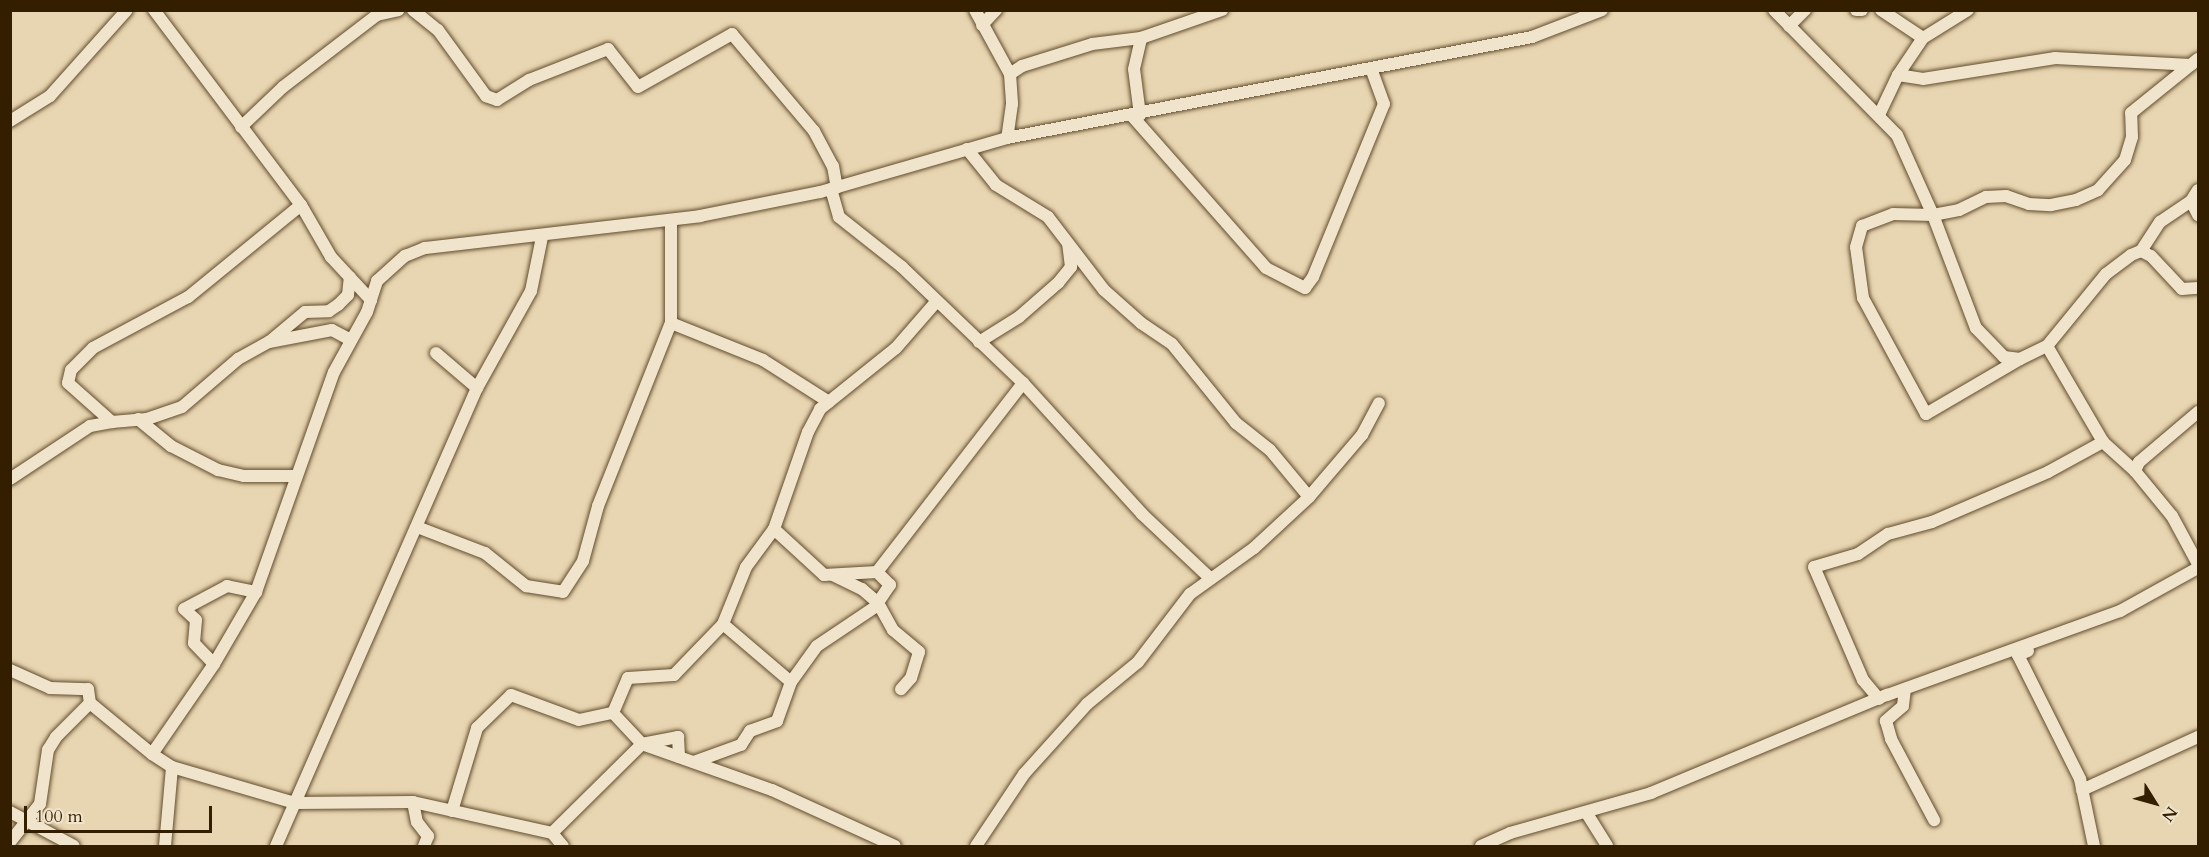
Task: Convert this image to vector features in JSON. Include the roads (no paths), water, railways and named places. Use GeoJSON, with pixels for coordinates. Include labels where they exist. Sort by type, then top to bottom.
{"type":"FeatureCollection","features":[{"type":"Feature","properties":{"kind":"street"},"geometry":{"type":"LineString","coordinates":[[10,121],[50,96],[127,10]]}},
{"type":"Feature","properties":{"kind":"street"},"geometry":{"type":"LineString","coordinates":[[154,10],[301,206],[331,256],[371,300]]}},
{"type":"Feature","properties":{"kind":"street"},"geometry":{"type":"LineString","coordinates":[[241,127],[283,87],[377,15],[398,10]]}},
{"type":"Feature","properties":{"kind":"street"},"geometry":{"type":"LineString","coordinates":[[412,10],[438,30],[486,96],[497,100],[529,80],[608,49],[638,87],[732,34],[814,131],[833,166],[838,217],[902,267],[1023,383],[1142,514],[1210,578]]}},
{"type":"Feature","properties":{"kind":"street"},"geometry":{"type":"LineString","coordinates":[[996,10],[976,16],[1010,74],[1012,104],[1007,138]]}},
{"type":"Feature","properties":{"kind":"street"},"geometry":{"type":"LineString","coordinates":[[1010,74],[1022,66],[1092,44],[1141,38],[1222,10]]}},
{"type":"Feature","properties":{"kind":"street"},"geometry":{"type":"LineString","coordinates":[[152,754],[214,664],[256,592],[294,476],[334,372],[371,300],[377,281],[386,270],[415,252],[671,220],[834,189],[1007,138],[1137,116],[1532,37],[1602,10]]}},
{"type":"Feature","properties":{"kind":"street"},"geometry":{"type":"LineString","coordinates":[[1774,10],[1897,135],[1933,214],[1976,328],[2004,357],[2020,359]]}},
{"type":"Feature","properties":{"kind":"street"},"geometry":{"type":"LineString","coordinates":[[1789,26],[1805,10]]}},
{"type":"Feature","properties":{"kind":"street"},"geometry":{"type":"LineString","coordinates":[[1856,10],[1862,10]]}},
{"type":"Feature","properties":{"kind":"street"},"geometry":{"type":"LineString","coordinates":[[1881,10],[1923,38]]}},
{"type":"Feature","properties":{"kind":"street"},"geometry":{"type":"LineString","coordinates":[[1879,115],[1898,75],[1923,38],[1968,10]]}},
{"type":"Feature","properties":{"kind":"street"},"geometry":{"type":"LineString","coordinates":[[1141,38],[1134,69],[1137,116],[1266,268],[1305,288],[1313,277],[1384,104],[1371,68]]}},
{"type":"Feature","properties":{"kind":"street"},"geometry":{"type":"LineString","coordinates":[[1898,75],[1923,79],[2055,58],[2195,62]]}},
{"type":"Feature","properties":{"kind":"street"},"geometry":{"type":"LineString","coordinates":[[2195,62],[2131,113],[2132,137],[2125,160],[2098,190],[2076,200],[2051,205],[2030,204],[2006,196],[1986,197],[1959,210],[1933,214],[1893,214],[1862,226],[1856,247],[1863,298],[1926,414],[2020,359],[2047,346],[2106,274],[2141,251],[2160,222],[2191,201],[2199,190]]}},
{"type":"Feature","properties":{"kind":"street"},"geometry":{"type":"LineString","coordinates":[[968,149],[996,185],[1048,217],[1104,290],[1140,323],[1172,344],[1236,423],[1270,450],[1310,497]]}},
{"type":"Feature","properties":{"kind":"street"},"geometry":{"type":"LineString","coordinates":[[2191,201],[2199,215]]}},
{"type":"Feature","properties":{"kind":"street"},"geometry":{"type":"LineString","coordinates":[[112,422],[68,383],[71,370],[93,348],[188,297],[301,206]]}},
{"type":"Feature","properties":{"kind":"street"},"geometry":{"type":"LineString","coordinates":[[417,527],[485,553],[526,586],[562,592],[583,561],[598,506],[671,323],[671,220]]}},
{"type":"Feature","properties":{"kind":"street"},"geometry":{"type":"LineString","coordinates":[[276,846],[477,388],[531,291],[542,237]]}},
{"type":"Feature","properties":{"kind":"street"},"geometry":{"type":"LineString","coordinates":[[979,342],[1019,317],[1059,283],[1071,267],[1068,243]]}},
{"type":"Feature","properties":{"kind":"street"},"geometry":{"type":"LineString","coordinates":[[2141,251],[2151,256],[2182,289],[2199,288]]}},
{"type":"Feature","properties":{"kind":"street"},"geometry":{"type":"LineString","coordinates":[[10,479],[90,426],[138,419],[182,407],[237,359],[269,342],[305,312],[329,311],[348,295],[350,277]]}},
{"type":"Feature","properties":{"kind":"street"},"geometry":{"type":"LineString","coordinates":[[613,712],[628,678],[674,675],[723,624],[746,567],[774,529],[808,432],[829,402],[896,348],[936,302]]}},
{"type":"Feature","properties":{"kind":"street"},"geometry":{"type":"LineString","coordinates":[[671,323],[763,360],[829,402]]}},
{"type":"Feature","properties":{"kind":"street"},"geometry":{"type":"LineString","coordinates":[[269,342],[332,330],[351,340]]}},
{"type":"Feature","properties":{"kind":"street"},"geometry":{"type":"LineString","coordinates":[[2047,346],[2103,441],[2135,471],[2172,516],[2199,566],[2120,611],[2018,655],[2082,790],[2094,846]]}},
{"type":"Feature","properties":{"kind":"street"},"geometry":{"type":"LineString","coordinates":[[436,353],[477,388]]}},
{"type":"Feature","properties":{"kind":"street"},"geometry":{"type":"LineString","coordinates":[[877,572],[1023,383]]}},
{"type":"Feature","properties":{"kind":"street"},"geometry":{"type":"LineString","coordinates":[[975,846],[1024,774],[1087,704],[1138,662],[1190,594],[1254,548],[1310,497],[1362,435],[1379,403]]}},
{"type":"Feature","properties":{"kind":"street"},"geometry":{"type":"LineString","coordinates":[[2135,471],[2139,462],[2199,412]]}},
{"type":"Feature","properties":{"kind":"street"},"geometry":{"type":"LineString","coordinates":[[138,419],[171,446],[218,470],[244,476],[294,476]]}},
{"type":"Feature","properties":{"kind":"street"},"geometry":{"type":"LineString","coordinates":[[1879,699],[1863,680],[1814,567],[1858,554],[1888,534],[1932,522],[2048,472],[2103,441]]}},
{"type":"Feature","properties":{"kind":"street"},"geometry":{"type":"LineString","coordinates":[[694,762],[741,745],[750,731],[777,721],[792,682],[817,646],[878,603],[890,585],[877,572],[824,575],[774,529]]}},
{"type":"Feature","properties":{"kind":"street"},"geometry":{"type":"LineString","coordinates":[[831,574],[862,589],[878,603],[893,630],[919,652],[911,678],[901,689]]}},
{"type":"Feature","properties":{"kind":"street"},"geometry":{"type":"LineString","coordinates":[[214,664],[194,643],[196,620],[184,609],[227,586],[256,592]]}},
{"type":"Feature","properties":{"kind":"street"},"geometry":{"type":"LineString","coordinates":[[1481,846],[1510,833],[1652,793],[1879,699],[2120,611]]}},
{"type":"Feature","properties":{"kind":"street"},"geometry":{"type":"LineString","coordinates":[[723,624],[792,682]]}},
{"type":"Feature","properties":{"kind":"street"},"geometry":{"type":"LineString","coordinates":[[10,670],[50,688],[88,689],[90,703],[152,754],[172,766],[295,803],[413,802],[552,833],[563,846]]}},
{"type":"Feature","properties":{"kind":"street"},"geometry":{"type":"LineString","coordinates":[[1905,689],[1903,706],[1886,721],[1891,739],[1934,820]]}},
{"type":"Feature","properties":{"kind":"street"},"geometry":{"type":"LineString","coordinates":[[452,812],[477,728],[511,694],[579,720],[613,712]]}},
{"type":"Feature","properties":{"kind":"street"},"geometry":{"type":"LineString","coordinates":[[10,842],[40,804],[48,750],[56,737],[90,703]]}},
{"type":"Feature","properties":{"kind":"street"},"geometry":{"type":"LineString","coordinates":[[613,712],[642,744],[772,790],[895,846]]}},
{"type":"Feature","properties":{"kind":"street"},"geometry":{"type":"LineString","coordinates":[[552,833],[642,744],[678,736],[679,757]]}},
{"type":"Feature","properties":{"kind":"street"},"geometry":{"type":"LineString","coordinates":[[2082,790],[2199,736]]}},
{"type":"Feature","properties":{"kind":"street"},"geometry":{"type":"LineString","coordinates":[[165,846],[172,766]]}},
{"type":"Feature","properties":{"kind":"street"},"geometry":{"type":"LineString","coordinates":[[413,802],[417,822],[428,836],[424,846]]}},
{"type":"Feature","properties":{"kind":"street"},"geometry":{"type":"LineString","coordinates":[[10,812],[74,846]]}},
{"type":"Feature","properties":{"kind":"street"},"geometry":{"type":"LineString","coordinates":[[1586,812],[1607,846]]}}]}
